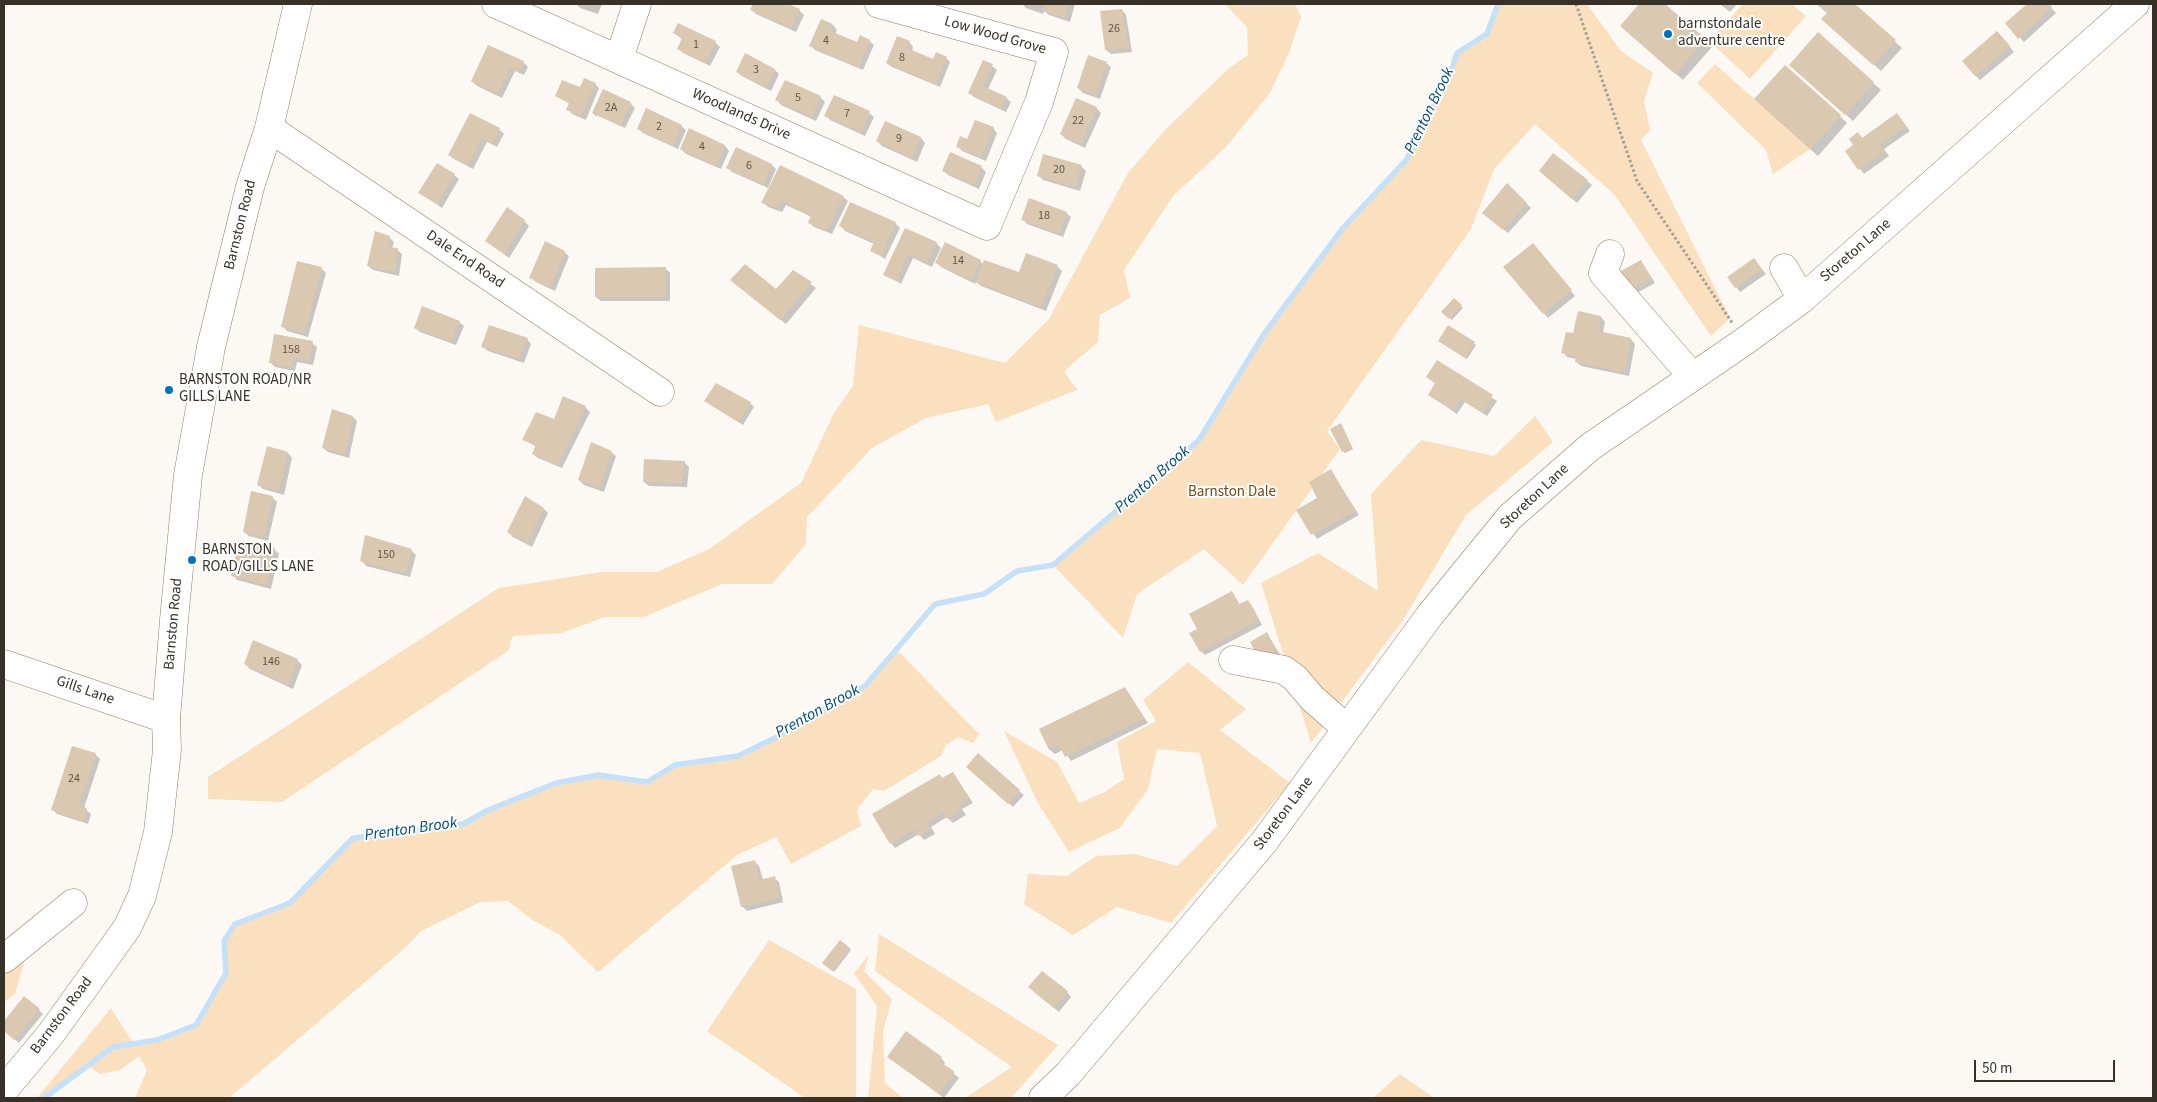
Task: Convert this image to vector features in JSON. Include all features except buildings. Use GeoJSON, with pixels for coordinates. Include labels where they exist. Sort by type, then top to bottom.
{"type":"FeatureCollection","features":[{"type":"Feature","properties":{"kind":"street","name":"Barnston Road"},"geometry":{"type":"LineString","coordinates":[[4,1090],[50,1035],[127,928],[142,896],[158,832],[167,750],[166,719],[188,475],[211,348],[250,187],[269,128],[298,4]]}},
{"type":"Feature","properties":{"kind":"street","name":"Woodlands Drive"},"geometry":{"type":"LineString","coordinates":[[496,4],[987,226]]}},
{"type":"Feature","properties":{"kind":"street"},"geometry":{"type":"LineString","coordinates":[[619,59],[637,4]]}},
{"type":"Feature","properties":{"kind":"street","name":"Low Wood Grove"},"geometry":{"type":"LineString","coordinates":[[879,4],[1054,52],[1039,102],[987,226]]}},
{"type":"Feature","properties":{"kind":"street","name":"Storeton Lane"},"geometry":{"type":"LineString","coordinates":[[1043,1098],[1068,1074],[1264,842],[1430,615],[1510,517],[1590,446],[1745,341],[1802,298],[2135,4]]}},
{"type":"Feature","properties":{"kind":"street","name":"Dale End Road"},"geometry":{"type":"LineString","coordinates":[[269,128],[660,392]]}},
{"type":"Feature","properties":{"kind":"street"},"geometry":{"type":"LineString","coordinates":[[1610,254],[1603,273],[1692,376]]}},
{"type":"Feature","properties":{"kind":"street"},"geometry":{"type":"LineString","coordinates":[[1784,268],[1802,298]]}},
{"type":"Feature","properties":{"kind":"street"},"geometry":{"type":"LineString","coordinates":[[1233,660],[1284,670],[1295,678],[1312,698],[1348,727]]}},
{"type":"Feature","properties":{"kind":"street","name":"Gills Lane"},"geometry":{"type":"LineString","coordinates":[[4,664],[166,719]]}},
{"type":"Feature","properties":{"kind":"street"},"geometry":{"type":"LineString","coordinates":[[4,959],[73,903]]}},
{"type":"Feature","properties":{"kind":"path"},"geometry":{"type":"LineString","coordinates":[[1576,4],[1637,181],[1745,341]]}},
{"type":"Feature","properties":{"kind":"green space"},"geometry":{"type":"Polygon","coordinates":[[[1225,4],[1295,4],[1301,17],[1289,53],[1270,93],[1225,148],[1173,196],[1124,270],[1130,298],[1100,315],[1098,342],[1064,371],[1077,390],[996,422],[988,404],[926,418],[872,448],[807,517],[806,544],[772,584],[722,584],[644,617],[605,617],[561,633],[513,636],[508,651],[282,802],[208,799],[208,777],[499,588],[602,572],[657,572],[709,549],[801,483],[834,413],[853,386],[859,325],[1005,363],[1049,319],[1128,173],[1165,130],[1229,68],[1248,55],[1247,27],[1225,4]]]}},
{"type":"Feature","properties":{"kind":"green space","name":"Barnston Dale"},"geometry":{"type":"Polygon","coordinates":[[[1498,4],[1587,4],[1621,51],[1653,73],[1644,101],[1650,130],[1641,140],[1730,318],[1711,336],[1614,194],[1535,124],[1494,169],[1471,229],[1327,431],[1340,449],[1243,585],[1204,549],[1137,594],[1123,638],[1053,565],[1199,440],[1264,334],[1343,228],[1407,159],[1450,74],[1457,53],[1487,34],[1498,4]]]}},
{"type":"Feature","properties":{"kind":"green space"},"geometry":{"type":"Polygon","coordinates":[[[1743,4],[1792,4],[1806,16],[1750,79],[1709,41],[1743,4]]]}},
{"type":"Feature","properties":{"kind":"green space"},"geometry":{"type":"Polygon","coordinates":[[[1715,64],[1810,149],[1773,174],[1766,150],[1697,83],[1715,64]]]}},
{"type":"Feature","properties":{"kind":"green space"},"geometry":{"type":"Polygon","coordinates":[[[1535,416],[1553,442],[1466,515],[1403,620],[1311,743],[1261,583],[1318,553],[1378,591],[1371,494],[1421,440],[1494,456],[1535,416]]]}},
{"type":"Feature","properties":{"kind":"green space"},"geometry":{"type":"Polygon","coordinates":[[[896,649],[979,734],[973,743],[958,737],[946,745],[941,756],[884,791],[873,789],[857,810],[861,826],[791,864],[776,837],[737,855],[598,972],[560,935],[534,921],[508,901],[480,902],[421,931],[405,948],[229,1098],[135,1098],[147,1070],[139,1056],[120,1070],[100,1074],[88,1066],[44,1098],[37,1098],[111,1008],[133,1043],[157,1040],[196,1024],[226,973],[224,941],[235,924],[290,903],[353,838],[463,824],[488,810],[556,783],[599,775],[647,782],[675,765],[738,756],[779,736],[865,686],[896,649]]]}},
{"type":"Feature","properties":{"kind":"green space"},"geometry":{"type":"Polygon","coordinates":[[[1188,662],[1246,709],[1220,730],[1290,783],[1171,923],[1117,907],[1073,935],[1024,904],[1028,874],[1067,876],[1096,856],[1135,854],[1177,866],[1217,826],[1200,753],[1157,749],[1148,789],[1120,828],[1069,852],[1038,803],[1004,731],[1057,762],[1079,803],[1105,792],[1124,779],[1117,742],[1156,721],[1143,700],[1188,662]]]}},
{"type":"Feature","properties":{"kind":"green space"},"geometry":{"type":"Polygon","coordinates":[[[879,934],[1058,1045],[1011,1098],[965,1098],[1012,1067],[875,971],[879,934]]]}},
{"type":"Feature","properties":{"kind":"green space"},"geometry":{"type":"Polygon","coordinates":[[[31,937],[15,994],[4,1002],[4,964],[31,937]]]}},
{"type":"Feature","properties":{"kind":"green space"},"geometry":{"type":"Polygon","coordinates":[[[769,940],[856,989],[856,1098],[805,1098],[707,1031],[769,940]]]}},
{"type":"Feature","properties":{"kind":"green space"},"geometry":{"type":"Polygon","coordinates":[[[869,955],[864,971],[892,999],[883,1031],[885,1083],[903,1098],[868,1098],[877,1006],[854,973],[869,955]]]}},
{"type":"Feature","properties":{"kind":"green space"},"geometry":{"type":"Polygon","coordinates":[[[1400,1074],[1434,1098],[1373,1098],[1400,1074]]]}},
{"type":"Feature","properties":{"kind":"waterway","name":"Prenton Brook"},"geometry":{"type":"LineString","coordinates":[[44,1098],[113,1047],[157,1040],[196,1025],[226,973],[224,941],[235,924],[290,903],[353,838],[463,824],[488,810],[556,783],[599,775],[647,782],[675,765],[738,756],[779,736],[865,686],[935,604],[984,594],[1017,571],[1053,565],[1199,440],[1264,334],[1343,228],[1407,159],[1450,74],[1457,53],[1487,34],[1498,4]]}},
{"type":"Feature","properties":{"kind":"place","name":"barnstondale adventure centre"},"geometry":{"type":"Point","coordinates":[1668,34]}},
{"type":"Feature","properties":{"kind":"place","name":"BARNSTON ROAD/NR GILLS LANE"},"geometry":{"type":"Point","coordinates":[169,390]}},
{"type":"Feature","properties":{"kind":"place","name":"BARNSTON ROAD/GILLS LANE"},"geometry":{"type":"Point","coordinates":[192,560]}}]}
